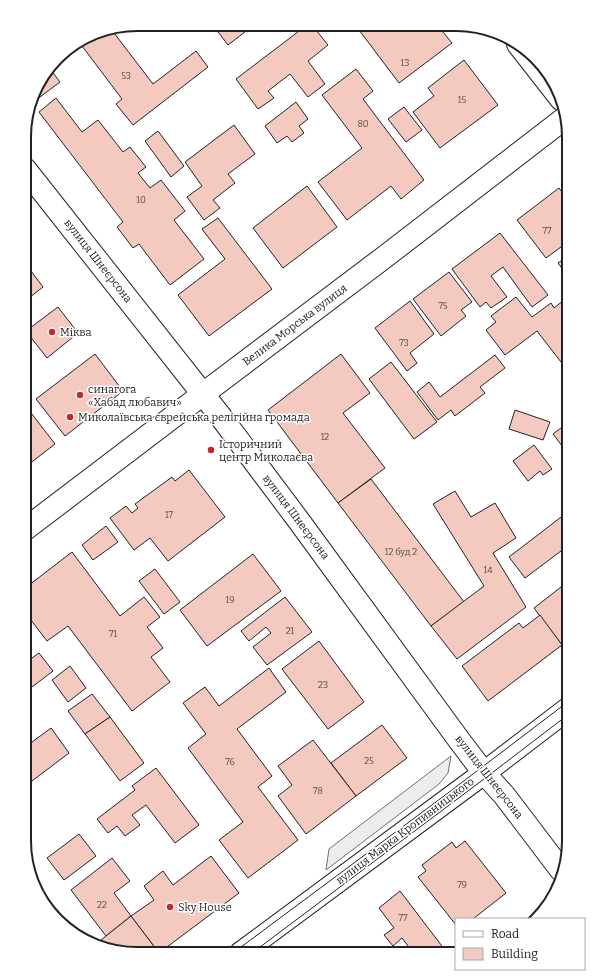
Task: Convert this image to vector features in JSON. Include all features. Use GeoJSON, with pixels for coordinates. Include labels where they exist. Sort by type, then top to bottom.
{"type":"FeatureCollection","features":[{"type":"Feature","properties":{"kind":"street","name":"Велика Морська вулиця"},"geometry":{"type":"LineString","coordinates":[[31,525],[382,259],[561,121]]}},
{"type":"Feature","properties":{"kind":"street","name":"вулиця Шнеєрсона"},"geometry":{"type":"LineString","coordinates":[[31,178],[203,394],[299,521],[459,740],[484,773],[504,795],[559,867]]}},
{"type":"Feature","properties":{"kind":"street","name":"вулиця Марка Кропивницького"},"geometry":{"type":"LineString","coordinates":[[250,947],[562,713]]}},
{"type":"Feature","properties":{"kind":"shaded area"},"geometry":{"type":"Polygon","coordinates":[[[451,756],[448,773],[439,784],[326,870],[329,849],[451,756]]]}},
{"type":"Feature","properties":{"kind":"building"},"geometry":{"type":"Polygon","coordinates":[[[217,31],[246,31],[228,45],[217,31]]]}},
{"type":"Feature","properties":{"kind":"building"},"geometry":{"type":"Polygon","coordinates":[[[299,31],[317,31],[328,45],[308,61],[325,84],[308,97],[290,74],[268,91],[274,98],[258,109],[236,79],[299,31]]]}},
{"type":"Feature","properties":{"kind":"building"},"geometry":{"type":"Polygon","coordinates":[[[360,31],[442,31],[452,43],[399,83],[360,31]]]}},
{"type":"Feature","properties":{"kind":"building"},"geometry":{"type":"Polygon","coordinates":[[[114,33],[153,84],[196,51],[208,67],[133,125],[116,104],[122,99],[82,46],[114,33]]]}},
{"type":"Feature","properties":{"kind":"building"},"geometry":{"type":"Polygon","coordinates":[[[464,60],[498,105],[440,148],[413,112],[434,96],[428,88],[464,60]]]}},
{"type":"Feature","properties":{"kind":"building"},"geometry":{"type":"Polygon","coordinates":[[[356,69],[373,91],[363,99],[424,180],[401,199],[391,186],[347,220],[318,182],[362,148],[322,95],[356,69]]]}},
{"type":"Feature","properties":{"kind":"building"},"geometry":{"type":"Polygon","coordinates":[[[53,73],[60,82],[39,98],[45,84],[53,73]]]}},
{"type":"Feature","properties":{"kind":"building"},"geometry":{"type":"Polygon","coordinates":[[[56,98],[82,132],[98,120],[123,152],[130,147],[146,167],[138,173],[150,188],[161,180],[185,211],[174,220],[204,259],[170,285],[139,244],[133,248],[117,227],[123,222],[39,112],[56,98]]]}},
{"type":"Feature","properties":{"kind":"building"},"geometry":{"type":"Polygon","coordinates":[[[296,102],[308,119],[299,126],[304,133],[292,142],[287,136],[277,143],[265,126],[296,102]]]}},
{"type":"Feature","properties":{"kind":"building"},"geometry":{"type":"Polygon","coordinates":[[[404,107],[422,130],[406,142],[388,119],[404,107]]]}},
{"type":"Feature","properties":{"kind":"building"},"geometry":{"type":"Polygon","coordinates":[[[234,125],[255,154],[228,174],[235,183],[213,200],[220,208],[204,220],[187,197],[202,186],[185,162],[234,125]]]}},
{"type":"Feature","properties":{"kind":"building"},"geometry":{"type":"Polygon","coordinates":[[[158,131],[184,166],[171,177],[145,141],[158,131]]]}},
{"type":"Feature","properties":{"kind":"building"},"geometry":{"type":"Polygon","coordinates":[[[307,186],[337,227],[283,268],[253,228],[307,186]]]}},
{"type":"Feature","properties":{"kind":"building"},"geometry":{"type":"Polygon","coordinates":[[[559,188],[562,192],[562,246],[546,258],[517,220],[559,188]]]}},
{"type":"Feature","properties":{"kind":"building"},"geometry":{"type":"Polygon","coordinates":[[[218,218],[272,289],[209,336],[178,295],[225,259],[202,229],[218,218]]]}},
{"type":"Feature","properties":{"kind":"building"},"geometry":{"type":"Polygon","coordinates":[[[500,233],[548,295],[532,307],[503,267],[491,276],[507,297],[491,308],[486,302],[480,307],[452,269],[500,233]]]}},
{"type":"Feature","properties":{"kind":"building"},"geometry":{"type":"Polygon","coordinates":[[[562,260],[562,268],[558,263],[562,260]]]}},
{"type":"Feature","properties":{"kind":"building"},"geometry":{"type":"Polygon","coordinates":[[[31,271],[43,287],[31,296],[31,271]]]}},
{"type":"Feature","properties":{"kind":"building"},"geometry":{"type":"Polygon","coordinates":[[[449,272],[472,302],[461,310],[466,316],[441,336],[413,299],[449,272]]]}},
{"type":"Feature","properties":{"kind":"building"},"geometry":{"type":"Polygon","coordinates":[[[516,297],[532,317],[551,303],[554,308],[562,302],[561,362],[537,331],[505,355],[486,330],[496,322],[491,316],[516,297]]]}},
{"type":"Feature","properties":{"kind":"building"},"geometry":{"type":"Polygon","coordinates":[[[410,301],[434,334],[410,353],[417,363],[407,371],[375,328],[410,301]]]}},
{"type":"Feature","properties":{"kind":"building","name":"Міква"},"geometry":{"type":"Polygon","coordinates":[[[58,307],[78,333],[47,358],[31,337],[31,327],[58,307]]]}},
{"type":"Feature","properties":{"kind":"building","name":"синагога «Хабад любавич»"},"geometry":{"type":"Polygon","coordinates":[[[95,354],[123,391],[65,436],[36,399],[95,354]]]}},
{"type":"Feature","properties":{"kind":"building"},"geometry":{"type":"Polygon","coordinates":[[[341,354],[370,393],[343,413],[385,468],[338,503],[268,410],[341,354]]]}},
{"type":"Feature","properties":{"kind":"building"},"geometry":{"type":"Polygon","coordinates":[[[495,355],[505,368],[480,387],[485,393],[455,416],[451,410],[438,420],[417,392],[429,382],[440,397],[495,355]]]}},
{"type":"Feature","properties":{"kind":"building"},"geometry":{"type":"Polygon","coordinates":[[[391,362],[437,422],[414,439],[369,379],[391,362]]]}},
{"type":"Feature","properties":{"kind":"building"},"geometry":{"type":"Polygon","coordinates":[[[515,410],[550,422],[543,440],[509,429],[515,410]]]}},
{"type":"Feature","properties":{"kind":"building"},"geometry":{"type":"Polygon","coordinates":[[[31,413],[55,444],[31,463],[31,413]]]}},
{"type":"Feature","properties":{"kind":"building"},"geometry":{"type":"Polygon","coordinates":[[[562,427],[562,446],[553,434],[562,427]]]}},
{"type":"Feature","properties":{"kind":"building"},"geometry":{"type":"Polygon","coordinates":[[[534,445],[552,469],[543,475],[540,471],[528,481],[513,461],[534,445]]]}},
{"type":"Feature","properties":{"kind":"building"},"geometry":{"type":"Polygon","coordinates":[[[189,470],[225,517],[168,561],[150,538],[134,550],[110,518],[126,506],[132,513],[138,508],[135,504],[172,477],[175,481],[189,470]]]}},
{"type":"Feature","properties":{"kind":"building"},"geometry":{"type":"Polygon","coordinates":[[[371,479],[464,602],[431,626],[338,503],[371,479]]]}},
{"type":"Feature","properties":{"kind":"building"},"geometry":{"type":"Polygon","coordinates":[[[455,491],[471,517],[495,503],[516,538],[493,553],[526,607],[457,659],[431,626],[484,586],[433,504],[455,491]]]}},
{"type":"Feature","properties":{"kind":"building"},"geometry":{"type":"Polygon","coordinates":[[[562,516],[562,550],[525,578],[509,557],[562,516]]]}},
{"type":"Feature","properties":{"kind":"building"},"geometry":{"type":"Polygon","coordinates":[[[106,526],[118,542],[93,560],[82,545],[106,526]]]}},
{"type":"Feature","properties":{"kind":"building"},"geometry":{"type":"Polygon","coordinates":[[[72,552],[120,616],[144,597],[160,617],[147,627],[163,648],[151,657],[170,682],[132,711],[68,626],[47,641],[31,620],[31,584],[72,552]]]}},
{"type":"Feature","properties":{"kind":"building"},"geometry":{"type":"Polygon","coordinates":[[[253,554],[281,591],[207,646],[180,610],[253,554]]]}},
{"type":"Feature","properties":{"kind":"building"},"geometry":{"type":"Polygon","coordinates":[[[155,569],[180,602],[164,614],[139,581],[155,569]]]}},
{"type":"Feature","properties":{"kind":"building"},"geometry":{"type":"Polygon","coordinates":[[[561,587],[562,588],[562,645],[534,608],[561,587]]]}},
{"type":"Feature","properties":{"kind":"building"},"geometry":{"type":"Polygon","coordinates":[[[285,597],[312,632],[267,665],[253,647],[271,633],[266,627],[249,641],[241,631],[285,597]]]}},
{"type":"Feature","properties":{"kind":"building"},"geometry":{"type":"Polygon","coordinates":[[[540,615],[562,645],[488,701],[462,666],[519,623],[523,628],[540,615]]]}},
{"type":"Feature","properties":{"kind":"building"},"geometry":{"type":"Polygon","coordinates":[[[319,641],[364,702],[328,729],[282,669],[319,641]]]}},
{"type":"Feature","properties":{"kind":"building"},"geometry":{"type":"Polygon","coordinates":[[[39,653],[53,671],[31,688],[31,659],[39,653]]]}},
{"type":"Feature","properties":{"kind":"building"},"geometry":{"type":"Polygon","coordinates":[[[70,666],[86,688],[68,702],[52,680],[70,666]]]}},
{"type":"Feature","properties":{"kind":"building"},"geometry":{"type":"Polygon","coordinates":[[[269,668],[286,692],[237,729],[272,776],[258,787],[298,840],[248,878],[219,840],[243,822],[188,748],[206,734],[183,703],[205,687],[219,706],[269,668]]]}},
{"type":"Feature","properties":{"kind":"building"},"geometry":{"type":"Polygon","coordinates":[[[92,694],[110,717],[85,734],[68,711],[92,694]]]}},
{"type":"Feature","properties":{"kind":"building"},"geometry":{"type":"Polygon","coordinates":[[[110,717],[144,763],[120,781],[85,734],[110,717]]]}},
{"type":"Feature","properties":{"kind":"building"},"geometry":{"type":"Polygon","coordinates":[[[382,725],[407,758],[356,796],[331,763],[382,725]]]}},
{"type":"Feature","properties":{"kind":"building"},"geometry":{"type":"Polygon","coordinates":[[[51,728],[69,753],[31,782],[31,743],[51,728]]]}},
{"type":"Feature","properties":{"kind":"building"},"geometry":{"type":"Polygon","coordinates":[[[313,740],[356,796],[306,834],[278,796],[292,785],[278,766],[313,740]]]}},
{"type":"Feature","properties":{"kind":"building"},"geometry":{"type":"Polygon","coordinates":[[[156,768],[199,825],[175,843],[146,805],[132,815],[140,825],[125,836],[117,826],[108,833],[97,819],[135,790],[132,786],[156,768]]]}},
{"type":"Feature","properties":{"kind":"building"},"geometry":{"type":"Polygon","coordinates":[[[79,834],[96,856],[64,880],[47,858],[79,834]]]}},
{"type":"Feature","properties":{"kind":"building"},"geometry":{"type":"Polygon","coordinates":[[[465,841],[506,893],[474,918],[455,918],[455,924],[418,877],[426,871],[422,865],[452,842],[456,848],[465,841]]]}},
{"type":"Feature","properties":{"kind":"building"},"geometry":{"type":"Polygon","coordinates":[[[211,856],[239,893],[167,947],[154,947],[131,916],[154,900],[144,886],[163,871],[173,885],[211,856]]]}},
{"type":"Feature","properties":{"kind":"building"},"geometry":{"type":"Polygon","coordinates":[[[112,858],[130,881],[114,893],[131,916],[106,936],[71,890],[112,858]]]}},
{"type":"Feature","properties":{"kind":"building"},"geometry":{"type":"Polygon","coordinates":[[[400,891],[443,947],[409,947],[402,938],[393,946],[384,935],[394,928],[379,908],[400,891]]]}},
{"type":"Feature","properties":{"kind":"building"},"geometry":{"type":"Polygon","coordinates":[[[131,916],[154,947],[123,946],[101,940],[131,916]]]}},
{"type":"Feature","properties":{"kind":"tram line"},"geometry":{"type":"LineString","coordinates":[[241,947],[562,706]]}},
{"type":"Feature","properties":{"kind":"tram line"},"geometry":{"type":"LineString","coordinates":[[260,947],[562,719]]}},
{"type":"Feature","properties":{"kind":"place","name":"Міква"},"geometry":{"type":"Point","coordinates":[52,332]}},
{"type":"Feature","properties":{"kind":"place","name":"синагога «Хабад любавич»"},"geometry":{"type":"Point","coordinates":[80,395]}},
{"type":"Feature","properties":{"kind":"place","name":"Миколаївська єврейська релігійна громада"},"geometry":{"type":"Point","coordinates":[70,417]}},
{"type":"Feature","properties":{"kind":"place","name":"Історичний центр Миколаєва"},"geometry":{"type":"Point","coordinates":[211,450]}},
{"type":"Feature","properties":{"kind":"place","name":"Sky House"},"geometry":{"type":"Point","coordinates":[170,907]}}]}
